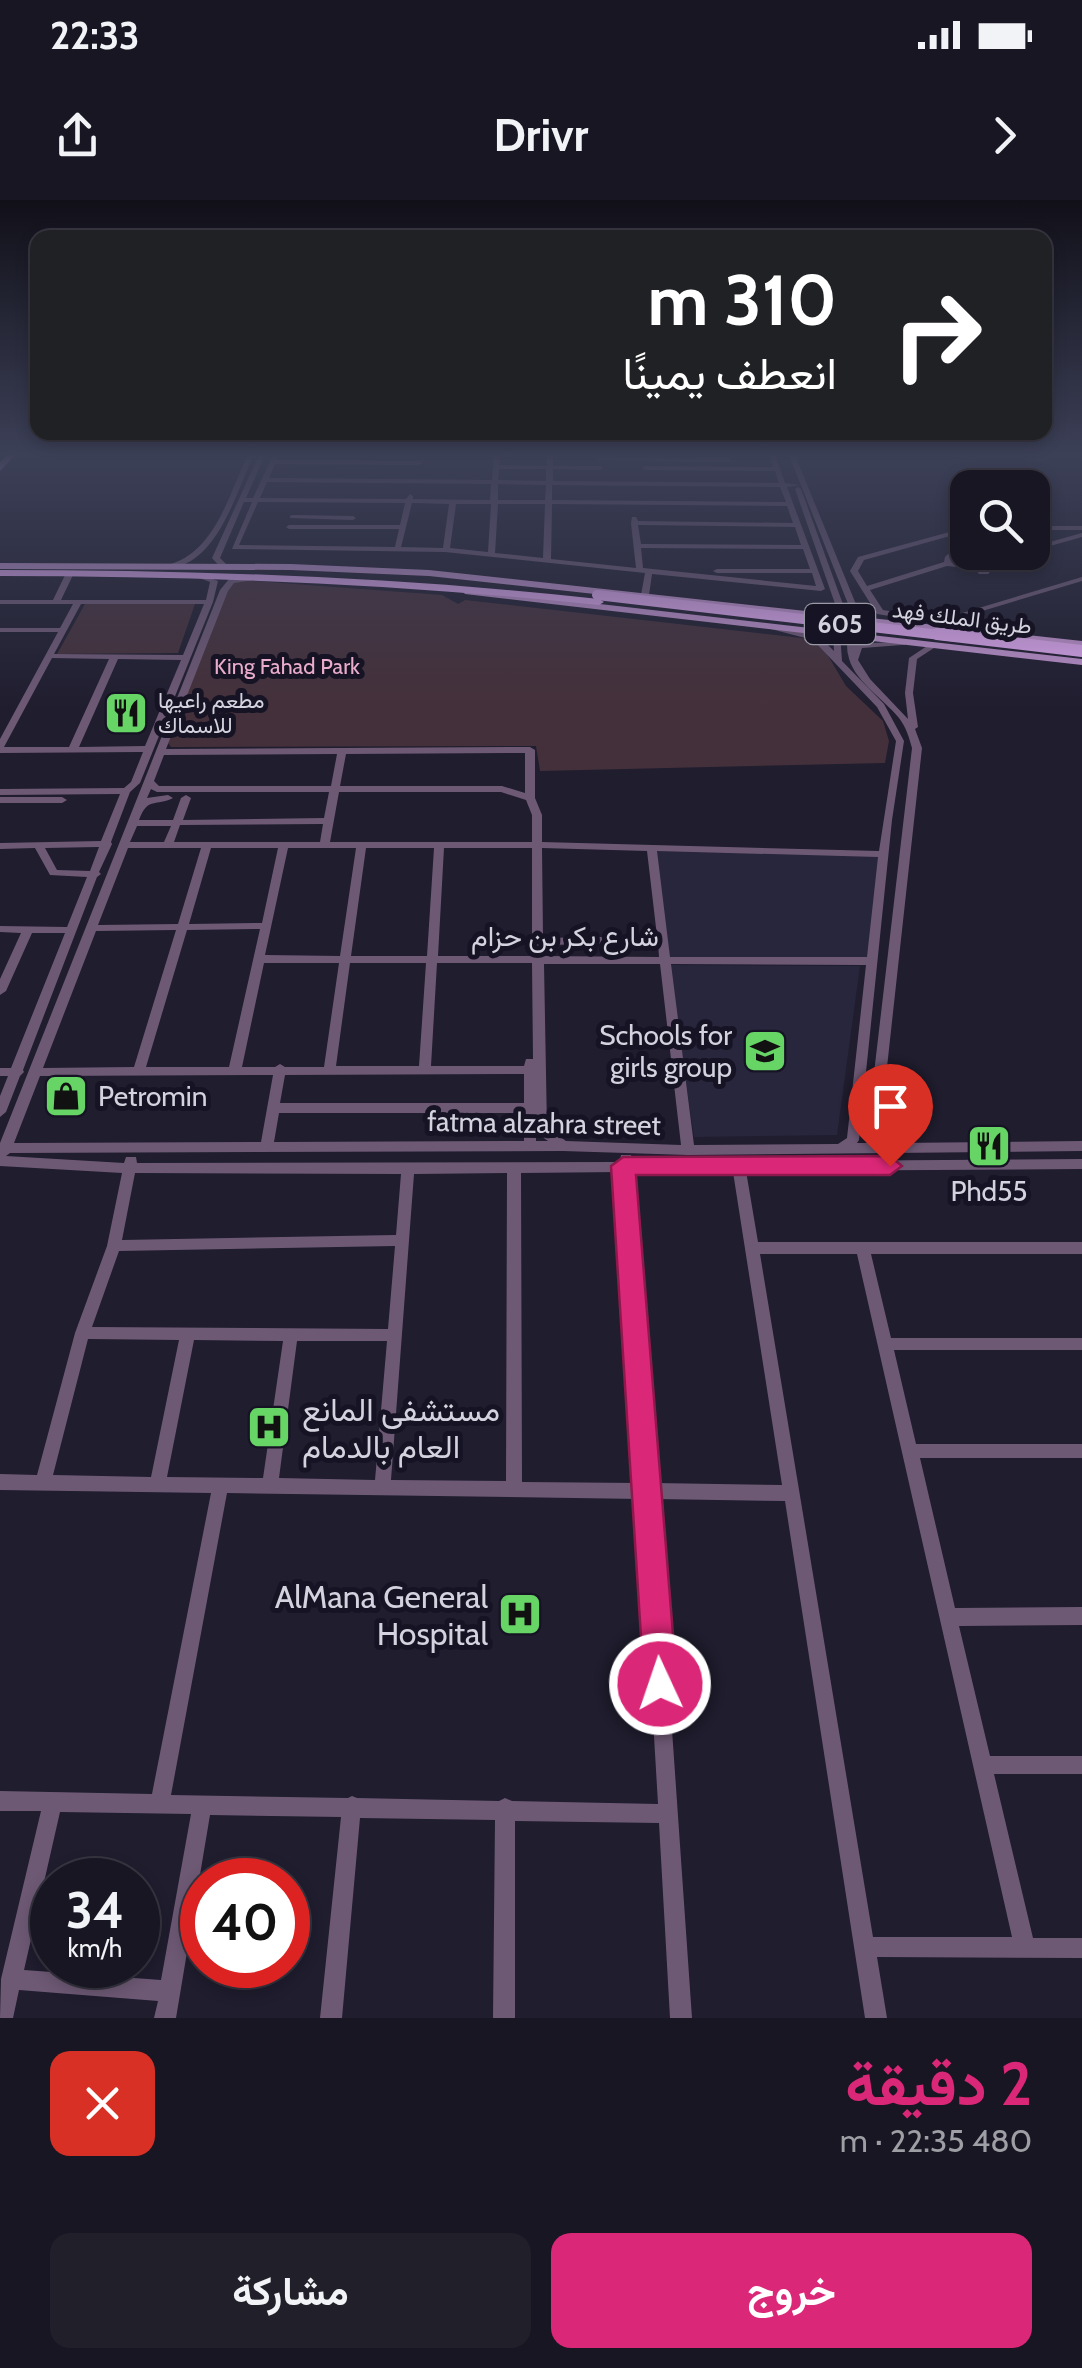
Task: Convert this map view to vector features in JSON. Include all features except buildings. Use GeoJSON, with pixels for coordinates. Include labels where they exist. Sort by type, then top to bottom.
{"type":"FeatureCollection","features":[{"type":"Feature","properties":{"kind":"highway"},"geometry":{"type":"LineString","coordinates":[[281,570],[348,569],[474,582]]}},
{"type":"Feature","properties":{"kind":"highway","name":"طريق الملك فهد"},"geometry":{"type":"LineString","coordinates":[[0,571],[281,570],[474,582],[1082,657]]}},
{"type":"Feature","properties":{"kind":"highway","name":"طريق الملك فهد"},"geometry":{"type":"LineString","coordinates":[[0,571],[312,575],[598,598]]}},
{"type":"Feature","properties":{"kind":"highway"},"geometry":{"type":"LineString","coordinates":[[312,578],[440,583]]}},
{"type":"Feature","properties":{"kind":"main road"},"geometry":{"type":"LineString","coordinates":[[0,571],[224,566],[466,576],[1082,644]]}},
{"type":"Feature","properties":{"kind":"main road"},"geometry":{"type":"LineString","coordinates":[[0,571],[69,576],[312,578],[933,646],[1082,657]]}},
{"type":"Feature","properties":{"kind":"main road"},"geometry":{"type":"LineString","coordinates":[[837,635],[844,618]]}},
{"type":"Feature","properties":{"kind":"main road"},"geometry":{"type":"LineString","coordinates":[[851,637],[858,620]]}},
{"type":"Feature","properties":{"kind":"street"},"geometry":{"type":"LineString","coordinates":[[173,566],[193,561],[211,540]]}},
{"type":"Feature","properties":{"kind":"street"},"geometry":{"type":"LineString","coordinates":[[224,540],[216,558],[224,566]]}},
{"type":"Feature","properties":{"kind":"street"},"geometry":{"type":"LineString","coordinates":[[238,540],[235,547],[446,550],[822,589],[803,540]]}},
{"type":"Feature","properties":{"kind":"street"},"geometry":{"type":"LineString","coordinates":[[282,547],[285,540]]}},
{"type":"Feature","properties":{"kind":"street"},"geometry":{"type":"LineString","coordinates":[[398,547],[400,540]]}},
{"type":"Feature","properties":{"kind":"street"},"geometry":{"type":"LineString","coordinates":[[446,550],[447,540]]}},
{"type":"Feature","properties":{"kind":"street"},"geometry":{"type":"LineString","coordinates":[[491,555],[492,540]]}},
{"type":"Feature","properties":{"kind":"street"},"geometry":{"type":"LineString","coordinates":[[547,540],[547,560]]}},
{"type":"Feature","properties":{"kind":"street"},"geometry":{"type":"LineString","coordinates":[[636,540],[645,595]]}},
{"type":"Feature","properties":{"kind":"street"},"geometry":{"type":"LineString","coordinates":[[816,540],[844,618]]}},
{"type":"Feature","properties":{"kind":"street"},"geometry":{"type":"LineString","coordinates":[[826,540],[858,620]]}},
{"type":"Feature","properties":{"kind":"street"},"geometry":{"type":"LineString","coordinates":[[929,540],[861,559],[854,571],[885,615],[940,622],[1082,579]]}},
{"type":"Feature","properties":{"kind":"street"},"geometry":{"type":"LineString","coordinates":[[637,546],[806,547]]}},
{"type":"Feature","properties":{"kind":"street"},"geometry":{"type":"LineString","coordinates":[[348,569],[354,547]]}},
{"type":"Feature","properties":{"kind":"street"},"geometry":{"type":"LineString","coordinates":[[848,591],[950,563]]}},
{"type":"Feature","properties":{"kind":"street"},"geometry":{"type":"LineString","coordinates":[[644,571],[815,571]]}},
{"type":"Feature","properties":{"kind":"street"},"geometry":{"type":"LineString","coordinates":[[56,602],[69,576]]}},
{"type":"Feature","properties":{"kind":"street"},"geometry":{"type":"LineString","coordinates":[[195,576],[212,579],[220,588]]}},
{"type":"Feature","properties":{"kind":"street"},"geometry":{"type":"LineString","coordinates":[[0,1112],[124,796],[135,783],[209,602],[232,581],[263,577]]}},
{"type":"Feature","properties":{"kind":"street"},"geometry":{"type":"LineString","coordinates":[[220,588],[134,823],[1,1156],[129,1168],[1082,1164]]}},
{"type":"Feature","properties":{"kind":"street"},"geometry":{"type":"LineString","coordinates":[[0,602],[209,602]]}},
{"type":"Feature","properties":{"kind":"street"},"geometry":{"type":"LineString","coordinates":[[78,602],[0,748],[148,748]]}},
{"type":"Feature","properties":{"kind":"street"},"geometry":{"type":"LineString","coordinates":[[797,630],[814,624],[808,614]]}},
{"type":"Feature","properties":{"kind":"street"},"geometry":{"type":"LineString","coordinates":[[763,626],[816,638],[829,647],[838,662],[881,706],[900,741],[883,854],[854,1140],[841,1148]]}},
{"type":"Feature","properties":{"kind":"street"},"geometry":{"type":"LineString","coordinates":[[0,630],[62,630]]}},
{"type":"Feature","properties":{"kind":"street"},"geometry":{"type":"LineString","coordinates":[[837,635],[838,662]]}},
{"type":"Feature","properties":{"kind":"street"},"geometry":{"type":"LineString","coordinates":[[851,637],[854,663],[915,730]]}},
{"type":"Feature","properties":{"kind":"street"},"geometry":{"type":"LineString","coordinates":[[854,663],[854,650],[859,646],[907,643]]}},
{"type":"Feature","properties":{"kind":"street"},"geometry":{"type":"LineString","coordinates":[[898,1148],[873,1133],[917,748],[909,693],[913,658],[933,646]]}},
{"type":"Feature","properties":{"kind":"street"},"geometry":{"type":"LineString","coordinates":[[50,656],[186,658]]}},
{"type":"Feature","properties":{"kind":"street"},"geometry":{"type":"LineString","coordinates":[[72,749],[115,656]]}},
{"type":"Feature","properties":{"kind":"street"},"geometry":{"type":"LineString","coordinates":[[0,711],[20,710]]}},
{"type":"Feature","properties":{"kind":"street"},"geometry":{"type":"LineString","coordinates":[[324,845],[342,750]]}},
{"type":"Feature","properties":{"kind":"street"},"geometry":{"type":"LineString","coordinates":[[160,752],[530,750],[530,798],[537,815],[534,958],[538,1111],[541,1130],[563,1146]]}},
{"type":"Feature","properties":{"kind":"street"},"geometry":{"type":"LineString","coordinates":[[148,780],[156,790],[520,799],[530,806],[538,942],[534,958],[530,1146]]}},
{"type":"Feature","properties":{"kind":"street"},"geometry":{"type":"LineString","coordinates":[[139,808],[156,798],[334,793],[502,789],[530,798]]}},
{"type":"Feature","properties":{"kind":"street"},"geometry":{"type":"LineString","coordinates":[[0,792],[124,796]]}},
{"type":"Feature","properties":{"kind":"street"},"geometry":{"type":"LineString","coordinates":[[0,800],[124,796]]}},
{"type":"Feature","properties":{"kind":"street"},"geometry":{"type":"LineString","coordinates":[[168,845],[186,798]]}},
{"type":"Feature","properties":{"kind":"street"},"geometry":{"type":"LineString","coordinates":[[134,823],[329,822]]}},
{"type":"Feature","properties":{"kind":"street"},"geometry":{"type":"LineString","coordinates":[[38,844],[54,872],[96,874]]}},
{"type":"Feature","properties":{"kind":"street"},"geometry":{"type":"LineString","coordinates":[[0,846],[106,844]]}},
{"type":"Feature","properties":{"kind":"street"},"geometry":{"type":"LineString","coordinates":[[125,845],[534,846],[883,854]]}},
{"type":"Feature","properties":{"kind":"street"},"geometry":{"type":"LineString","coordinates":[[139,1070],[207,845]]}},
{"type":"Feature","properties":{"kind":"street"},"geometry":{"type":"LineString","coordinates":[[235,1069],[284,845]]}},
{"type":"Feature","properties":{"kind":"street"},"geometry":{"type":"LineString","coordinates":[[330,1068],[361,845]]}},
{"type":"Feature","properties":{"kind":"street"},"geometry":{"type":"LineString","coordinates":[[424,1068],[439,845]]}},
{"type":"Feature","properties":{"kind":"street"},"geometry":{"type":"LineString","coordinates":[[652,848],[688,1150]]}},
{"type":"Feature","properties":{"kind":"street"},"geometry":{"type":"LineString","coordinates":[[93,928],[266,926]]}},
{"type":"Feature","properties":{"kind":"street"},"geometry":{"type":"LineString","coordinates":[[0,930],[72,930]]}},
{"type":"Feature","properties":{"kind":"street"},"geometry":{"type":"LineString","coordinates":[[0,990],[28,930]]}},
{"type":"Feature","properties":{"kind":"street"},"geometry":{"type":"LineString","coordinates":[[538,942],[661,940]]}},
{"type":"Feature","properties":{"kind":"street","name":"شارع بكر بن حزام"},"geometry":{"type":"LineString","coordinates":[[259,959],[871,961]]}},
{"type":"Feature","properties":{"kind":"street"},"geometry":{"type":"LineString","coordinates":[[36,1072],[280,1068],[530,1070]]}},
{"type":"Feature","properties":{"kind":"street"},"geometry":{"type":"LineString","coordinates":[[267,1146],[280,1068]]}},
{"type":"Feature","properties":{"kind":"street"},"geometry":{"type":"LineString","coordinates":[[0,1072],[18,1072]]}},
{"type":"Feature","properties":{"kind":"street"},"geometry":{"type":"LineString","coordinates":[[274,1108],[530,1108]]}},
{"type":"Feature","properties":{"kind":"street","name":"fatma alzahra street"},"geometry":{"type":"LineString","coordinates":[[1,1156],[267,1146],[688,1150],[1082,1146]]}},
{"type":"Feature","properties":{"kind":"street"},"geometry":{"type":"LineString","coordinates":[[42,1482],[82,1332],[114,1246],[128,1162],[151,1150]]}},
{"type":"Feature","properties":{"kind":"street"},"geometry":{"type":"LineString","coordinates":[[658,1150],[625,1158],[623,1166],[650,1494],[681,2018]]}},
{"type":"Feature","properties":{"kind":"street"},"geometry":{"type":"LineString","coordinates":[[740,1166],[876,2018]]}},
{"type":"Feature","properties":{"kind":"street"},"geometry":{"type":"LineString","coordinates":[[514,1168],[514,1488]]}},
{"type":"Feature","properties":{"kind":"street"},"geometry":{"type":"LineString","coordinates":[[382,1486],[408,1169]]}},
{"type":"Feature","properties":{"kind":"street"},"geometry":{"type":"LineString","coordinates":[[114,1246],[402,1240]]}},
{"type":"Feature","properties":{"kind":"street"},"geometry":{"type":"LineString","coordinates":[[754,1248],[1082,1248]]}},
{"type":"Feature","properties":{"kind":"street"},"geometry":{"type":"LineString","coordinates":[[863,1248],[1025,1948]]}},
{"type":"Feature","properties":{"kind":"street"},"geometry":{"type":"LineString","coordinates":[[82,1332],[394,1335]]}},
{"type":"Feature","properties":{"kind":"street"},"geometry":{"type":"LineString","coordinates":[[158,1484],[188,1334]]}},
{"type":"Feature","properties":{"kind":"street"},"geometry":{"type":"LineString","coordinates":[[270,1485],[291,1334]]}},
{"type":"Feature","properties":{"kind":"street"},"geometry":{"type":"LineString","coordinates":[[885,1344],[1082,1344]]}},
{"type":"Feature","properties":{"kind":"street"},"geometry":{"type":"LineString","coordinates":[[910,1452],[1082,1451]]}},
{"type":"Feature","properties":{"kind":"street"},"geometry":{"type":"LineString","coordinates":[[0,1482],[793,1493]]}},
{"type":"Feature","properties":{"kind":"street"},"geometry":{"type":"LineString","coordinates":[[160,1803],[221,1484]]}},
{"type":"Feature","properties":{"kind":"street"},"geometry":{"type":"LineString","coordinates":[[948,1617],[1082,1616]]}},
{"type":"Feature","properties":{"kind":"street"},"geometry":{"type":"LineString","coordinates":[[982,1765],[1082,1766]]}},
{"type":"Feature","properties":{"kind":"street"},"geometry":{"type":"LineString","coordinates":[[0,1801],[669,1814]]}},
{"type":"Feature","properties":{"kind":"street"},"geometry":{"type":"LineString","coordinates":[[2,2018],[52,1802]]}},
{"type":"Feature","properties":{"kind":"street"},"geometry":{"type":"LineString","coordinates":[[166,2018],[202,1804]]}},
{"type":"Feature","properties":{"kind":"street"},"geometry":{"type":"LineString","coordinates":[[331,2018],[352,1806]]}},
{"type":"Feature","properties":{"kind":"street"},"geometry":{"type":"LineString","coordinates":[[504,2018],[506,1808]]}},
{"type":"Feature","properties":{"kind":"street"},"geometry":{"type":"LineString","coordinates":[[864,1947],[1082,1948]]}},
{"type":"Feature","properties":{"kind":"street"},"geometry":{"type":"LineString","coordinates":[[11,1979],[170,1991]]}},
{"type":"Feature","properties":{"kind":"shaded area"},"geometry":{"type":"Polygon","coordinates":[[[652,848],[883,854],[871,961],[663,959],[652,848]]]}},
{"type":"Feature","properties":{"kind":"shaded area","name":"Schools for girls group"},"geometry":{"type":"Polygon","coordinates":[[[669,965],[860,966],[837,1135],[694,1137],[669,965]]]}},
{"type":"Feature","properties":{"kind":"green space","name":"King Fahad Park"},"geometry":{"type":"Polygon","coordinates":[[[242,580],[442,595],[458,604],[465,600],[810,639],[824,649],[846,686],[883,721],[889,741],[885,763],[540,771],[536,746],[171,747],[168,743],[229,584],[242,580]]]}},
{"type":"Feature","properties":{"kind":"green space"},"geometry":{"type":"Polygon","coordinates":[[[85,604],[195,604],[178,653],[57,654],[85,604]]]}},
{"type":"Feature","properties":{"kind":"place","name":"مطعم راعيها للاسماك"},"geometry":{"type":"Point","coordinates":[126,713]}},
{"type":"Feature","properties":{"kind":"place","name":"Schools for girls group"},"geometry":{"type":"Point","coordinates":[765,1051]}},
{"type":"Feature","properties":{"kind":"place","name":"Petromin"},"geometry":{"type":"Point","coordinates":[66,1096]}},
{"type":"Feature","properties":{"kind":"place","name":"Phd55"},"geometry":{"type":"Point","coordinates":[989,1146]}},
{"type":"Feature","properties":{"kind":"place","name":"مستشفى المانع العام بالدمام"},"geometry":{"type":"Point","coordinates":[269,1427]}},
{"type":"Feature","properties":{"kind":"place","name":"AlMana General Hospital"},"geometry":{"type":"Point","coordinates":[520,1614]}},
{"type":"Feature","properties":{"kind":"route"},"geometry":{"type":"LineString","coordinates":[[660,1684],[650,1494],[623,1166],[890,1166]]}}]}
